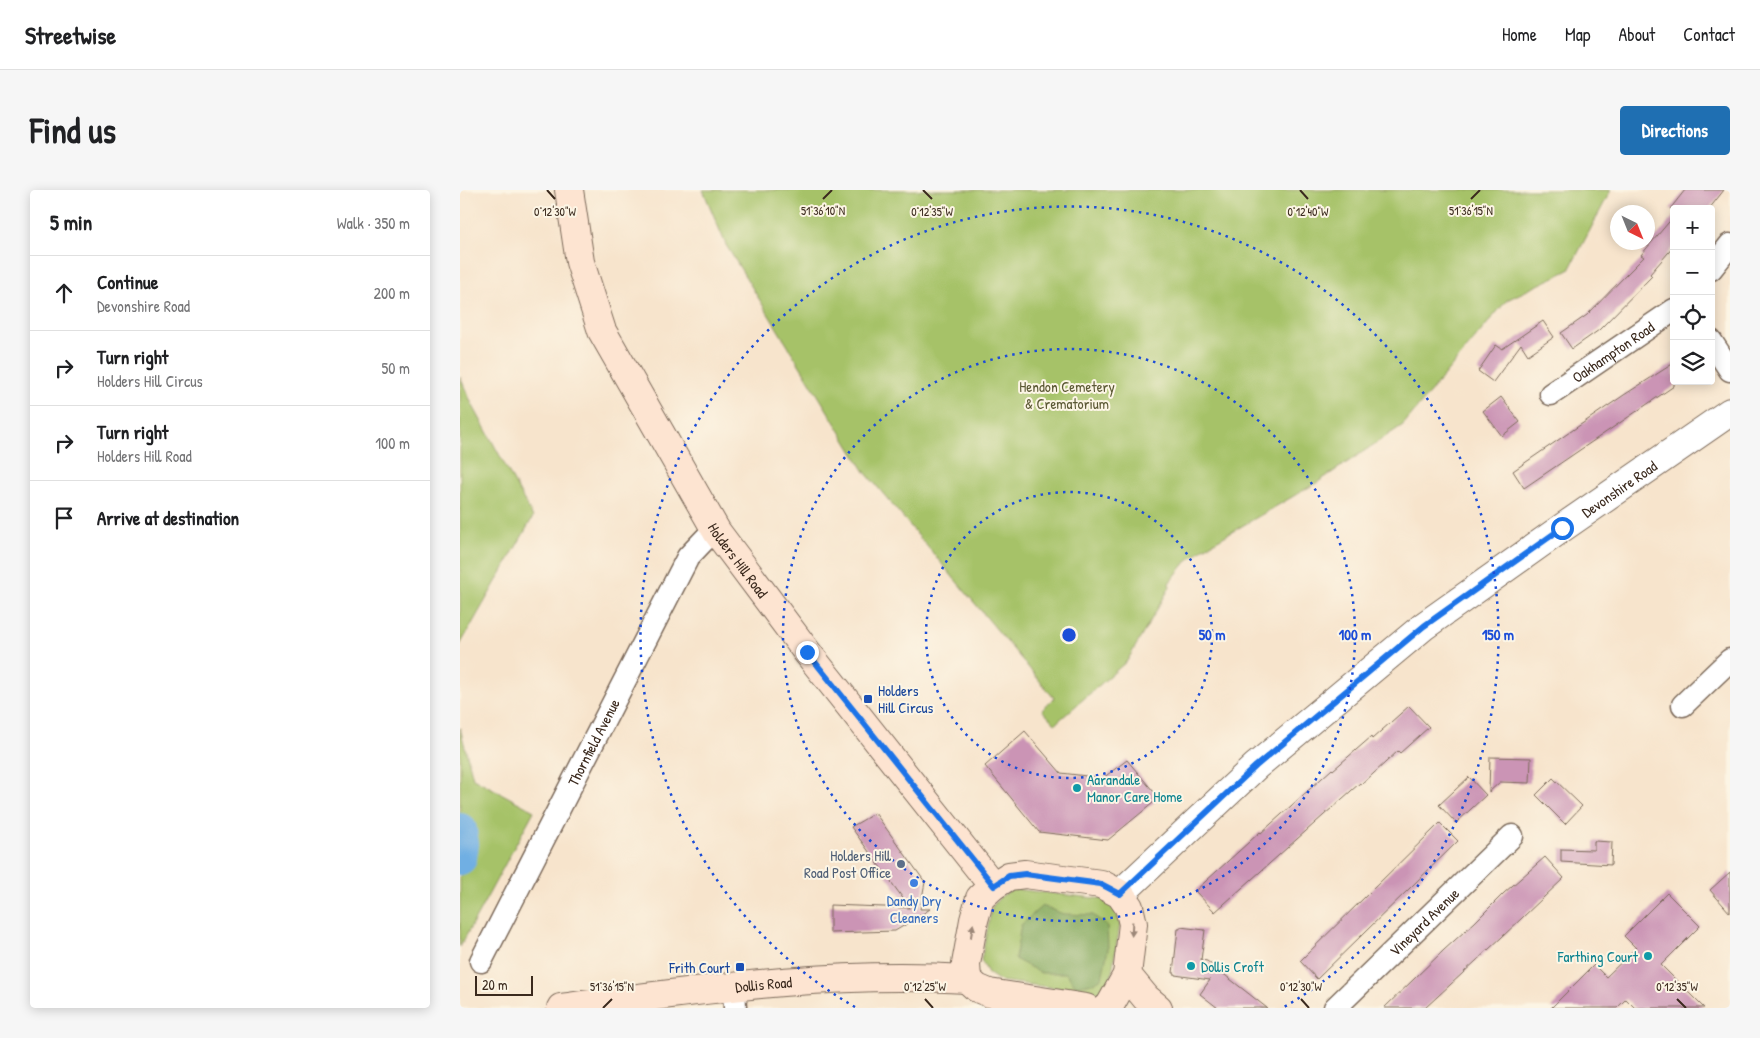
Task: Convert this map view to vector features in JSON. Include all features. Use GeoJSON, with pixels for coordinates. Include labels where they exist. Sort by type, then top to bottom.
{"type":"FeatureCollection","features":[{"type":"Feature","properties":{"kind":"main road","name":"Holders Hill Road"},"geometry":{"type":"LineString","coordinates":[[569,190],[580,262],[602,331],[717,532],[807,652],[994,886]]}},
{"type":"Feature","properties":{"kind":"main road"},"geometry":{"type":"LineString","coordinates":[[1025,874],[1101,884],[1120,894],[1129,907],[1133,924],[1127,975],[1104,1008],[989,993],[977,988],[968,979],[966,964],[980,898],[994,886],[1009,876],[1025,874]]}},
{"type":"Feature","properties":{"kind":"main road"},"geometry":{"type":"LineString","coordinates":[[1127,975],[1146,998],[1158,1008]]}},
{"type":"Feature","properties":{"kind":"main road","name":"Dollis Road"},"geometry":{"type":"LineString","coordinates":[[561,1008],[734,997],[853,978],[968,979]]}},
{"type":"Feature","properties":{"kind":"street"},"geometry":{"type":"LineString","coordinates":[[1715,264],[1730,245]]}},
{"type":"Feature","properties":{"kind":"street","name":"Oakhampton Road"},"geometry":{"type":"LineString","coordinates":[[1551,394],[1670,313]]}},
{"type":"Feature","properties":{"kind":"street"},"geometry":{"type":"LineString","coordinates":[[1715,347],[1730,370]]}},
{"type":"Feature","properties":{"kind":"street","name":"Devonshire Road"},"geometry":{"type":"LineString","coordinates":[[1120,894],[1256,766],[1424,626],[1730,412]]}},
{"type":"Feature","properties":{"kind":"street","name":"Thornfield Avenue"},"geometry":{"type":"LineString","coordinates":[[481,961],[688,557],[710,535],[717,532]]}},
{"type":"Feature","properties":{"kind":"street"},"geometry":{"type":"LineString","coordinates":[[1683,705],[1730,660]]}},
{"type":"Feature","properties":{"kind":"street","name":"Vineyard Avenue"},"geometry":{"type":"LineString","coordinates":[[1335,1008],[1512,836]]}},
{"type":"Feature","properties":{"kind":"green space","name":"Hendon Cemetery & Crematorium"},"geometry":{"type":"Polygon","coordinates":[[[703,190],[1611,190],[1569,270],[1507,300],[1403,425],[1318,482],[1204,548],[1186,562],[1169,583],[1170,587],[1127,661],[1055,724],[1042,710],[1054,698],[865,472],[726,245],[703,190]]]}},
{"type":"Feature","properties":{"kind":"green space"},"geometry":{"type":"Polygon","coordinates":[[[460,377],[472,404],[533,517],[460,645],[460,377]]]}},
{"type":"Feature","properties":{"kind":"green space"},"geometry":{"type":"Polygon","coordinates":[[[460,728],[473,778],[534,811],[460,947],[460,728]]]}},
{"type":"Feature","properties":{"kind":"green space"},"geometry":{"type":"Polygon","coordinates":[[[1013,889],[1103,899],[1115,908],[1120,925],[1110,984],[1097,993],[1000,981],[988,973],[981,960],[992,907],[1000,897],[1013,889]]]}},
{"type":"Feature","properties":{"kind":"green space"},"geometry":{"type":"Polygon","coordinates":[[[1042,906],[1063,914],[1093,915],[1107,926],[1108,949],[1102,978],[1093,983],[1076,986],[1066,973],[1041,973],[1015,959],[1021,925],[1042,906]]]}},
{"type":"Feature","properties":{"kind":"building"},"geometry":{"type":"Polygon","coordinates":[[[1685,190],[1724,190],[1712,205],[1673,205],[1685,190]]]}},
{"type":"Feature","properties":{"kind":"building"},"geometry":{"type":"Polygon","coordinates":[[[1670,221],[1670,251],[1650,274],[1652,276],[1599,330],[1572,349],[1561,333],[1587,315],[1644,257],[1641,255],[1645,250],[1655,250],[1655,238],[1670,221]]]}},
{"type":"Feature","properties":{"kind":"building"},"geometry":{"type":"Polygon","coordinates":[[[1543,321],[1554,337],[1528,355],[1521,344],[1493,382],[1478,371],[1496,345],[1502,349],[1543,321]]]}},
{"type":"Feature","properties":{"kind":"building"},"geometry":{"type":"Polygon","coordinates":[[[1670,366],[1670,385],[1674,386],[1524,488],[1513,471],[1670,366]]]}},
{"type":"Feature","properties":{"kind":"building"},"geometry":{"type":"Polygon","coordinates":[[[1501,397],[1520,422],[1502,436],[1483,411],[1501,397]]]}},
{"type":"Feature","properties":{"kind":"building"},"geometry":{"type":"Polygon","coordinates":[[[1409,706],[1429,727],[1400,753],[1398,751],[1361,785],[1360,783],[1215,912],[1195,891],[1332,769],[1371,737],[1372,739],[1409,706]]]}},
{"type":"Feature","properties":{"kind":"building","name":"Aarandale Manor Care Home"},"geometry":{"type":"Polygon","coordinates":[[[1025,731],[1061,773],[1103,778],[1127,760],[1159,798],[1108,840],[1039,832],[985,766],[1025,731]]]}},
{"type":"Feature","properties":{"kind":"building"},"geometry":{"type":"Polygon","coordinates":[[[1490,757],[1531,758],[1530,783],[1500,782],[1489,792],[1490,757]]]}},
{"type":"Feature","properties":{"kind":"building"},"geometry":{"type":"Polygon","coordinates":[[[1469,777],[1486,795],[1456,823],[1439,805],[1469,777]]]}},
{"type":"Feature","properties":{"kind":"building"},"geometry":{"type":"Polygon","coordinates":[[[1553,778],[1582,806],[1565,824],[1536,795],[1553,778]]]}},
{"type":"Feature","properties":{"kind":"building"},"geometry":{"type":"Polygon","coordinates":[[[875,813],[925,882],[920,909],[930,909],[918,917],[918,919],[895,931],[830,933],[830,905],[910,908],[851,827],[875,813]]]}},
{"type":"Feature","properties":{"kind":"building"},"geometry":{"type":"Polygon","coordinates":[[[1440,823],[1458,841],[1317,979],[1300,961],[1440,823]]]}},
{"type":"Feature","properties":{"kind":"building"},"geometry":{"type":"Polygon","coordinates":[[[1594,841],[1612,842],[1611,865],[1561,862],[1561,849],[1594,850],[1594,841]]]}},
{"type":"Feature","properties":{"kind":"building"},"geometry":{"type":"Polygon","coordinates":[[[1545,857],[1564,878],[1502,937],[1425,1008],[1384,1008],[1504,893],[1545,857]]]}},
{"type":"Feature","properties":{"kind":"building"},"geometry":{"type":"Polygon","coordinates":[[[1730,872],[1730,913],[1710,890],[1730,872]]]}},
{"type":"Feature","properties":{"kind":"building","name":"Farthing Court"},"geometry":{"type":"Polygon","coordinates":[[[1667,893],[1700,926],[1661,965],[1704,1008],[1635,1008],[1626,999],[1617,1008],[1551,1008],[1594,965],[1606,977],[1636,948],[1624,936],[1667,893]]]}},
{"type":"Feature","properties":{"kind":"building","name":"Dollis Croft"},"geometry":{"type":"Polygon","coordinates":[[[1180,927],[1205,930],[1201,960],[1207,961],[1267,1008],[1218,1008],[1200,994],[1210,980],[1175,975],[1173,973],[1178,929],[1180,927]]]}},
{"type":"Feature","properties":{"kind":"waterway"},"geometry":{"type":"LineString","coordinates":[[460,830],[462,844],[460,858]]}},
{"type":"Feature","properties":{"kind":"place","name":"Holders Hill Circus"},"geometry":{"type":"Point","coordinates":[868,699]}},
{"type":"Feature","properties":{"kind":"place","name":"Aarandale Manor Care Home"},"geometry":{"type":"Point","coordinates":[1077,788]}},
{"type":"Feature","properties":{"kind":"place","name":"Holders Hill Road Post Office"},"geometry":{"type":"Point","coordinates":[901,864]}},
{"type":"Feature","properties":{"kind":"place","name":"Dandy Dry Cleaners"},"geometry":{"type":"Point","coordinates":[914,883]}},
{"type":"Feature","properties":{"kind":"place","name":"Farthing Court"},"geometry":{"type":"Point","coordinates":[1648,956]}},
{"type":"Feature","properties":{"kind":"place","name":"Dollis Croft"},"geometry":{"type":"Point","coordinates":[1191,966]}},
{"type":"Feature","properties":{"kind":"place","name":"Frith Court"},"geometry":{"type":"Point","coordinates":[740,967]}},
{"type":"Feature","properties":{"kind":"route"},"geometry":{"type":"LineString","coordinates":[[807,652],[994,886],[1009,876],[1025,874],[1101,884],[1120,894],[1256,766],[1424,626],[1562,528]]}}]}
